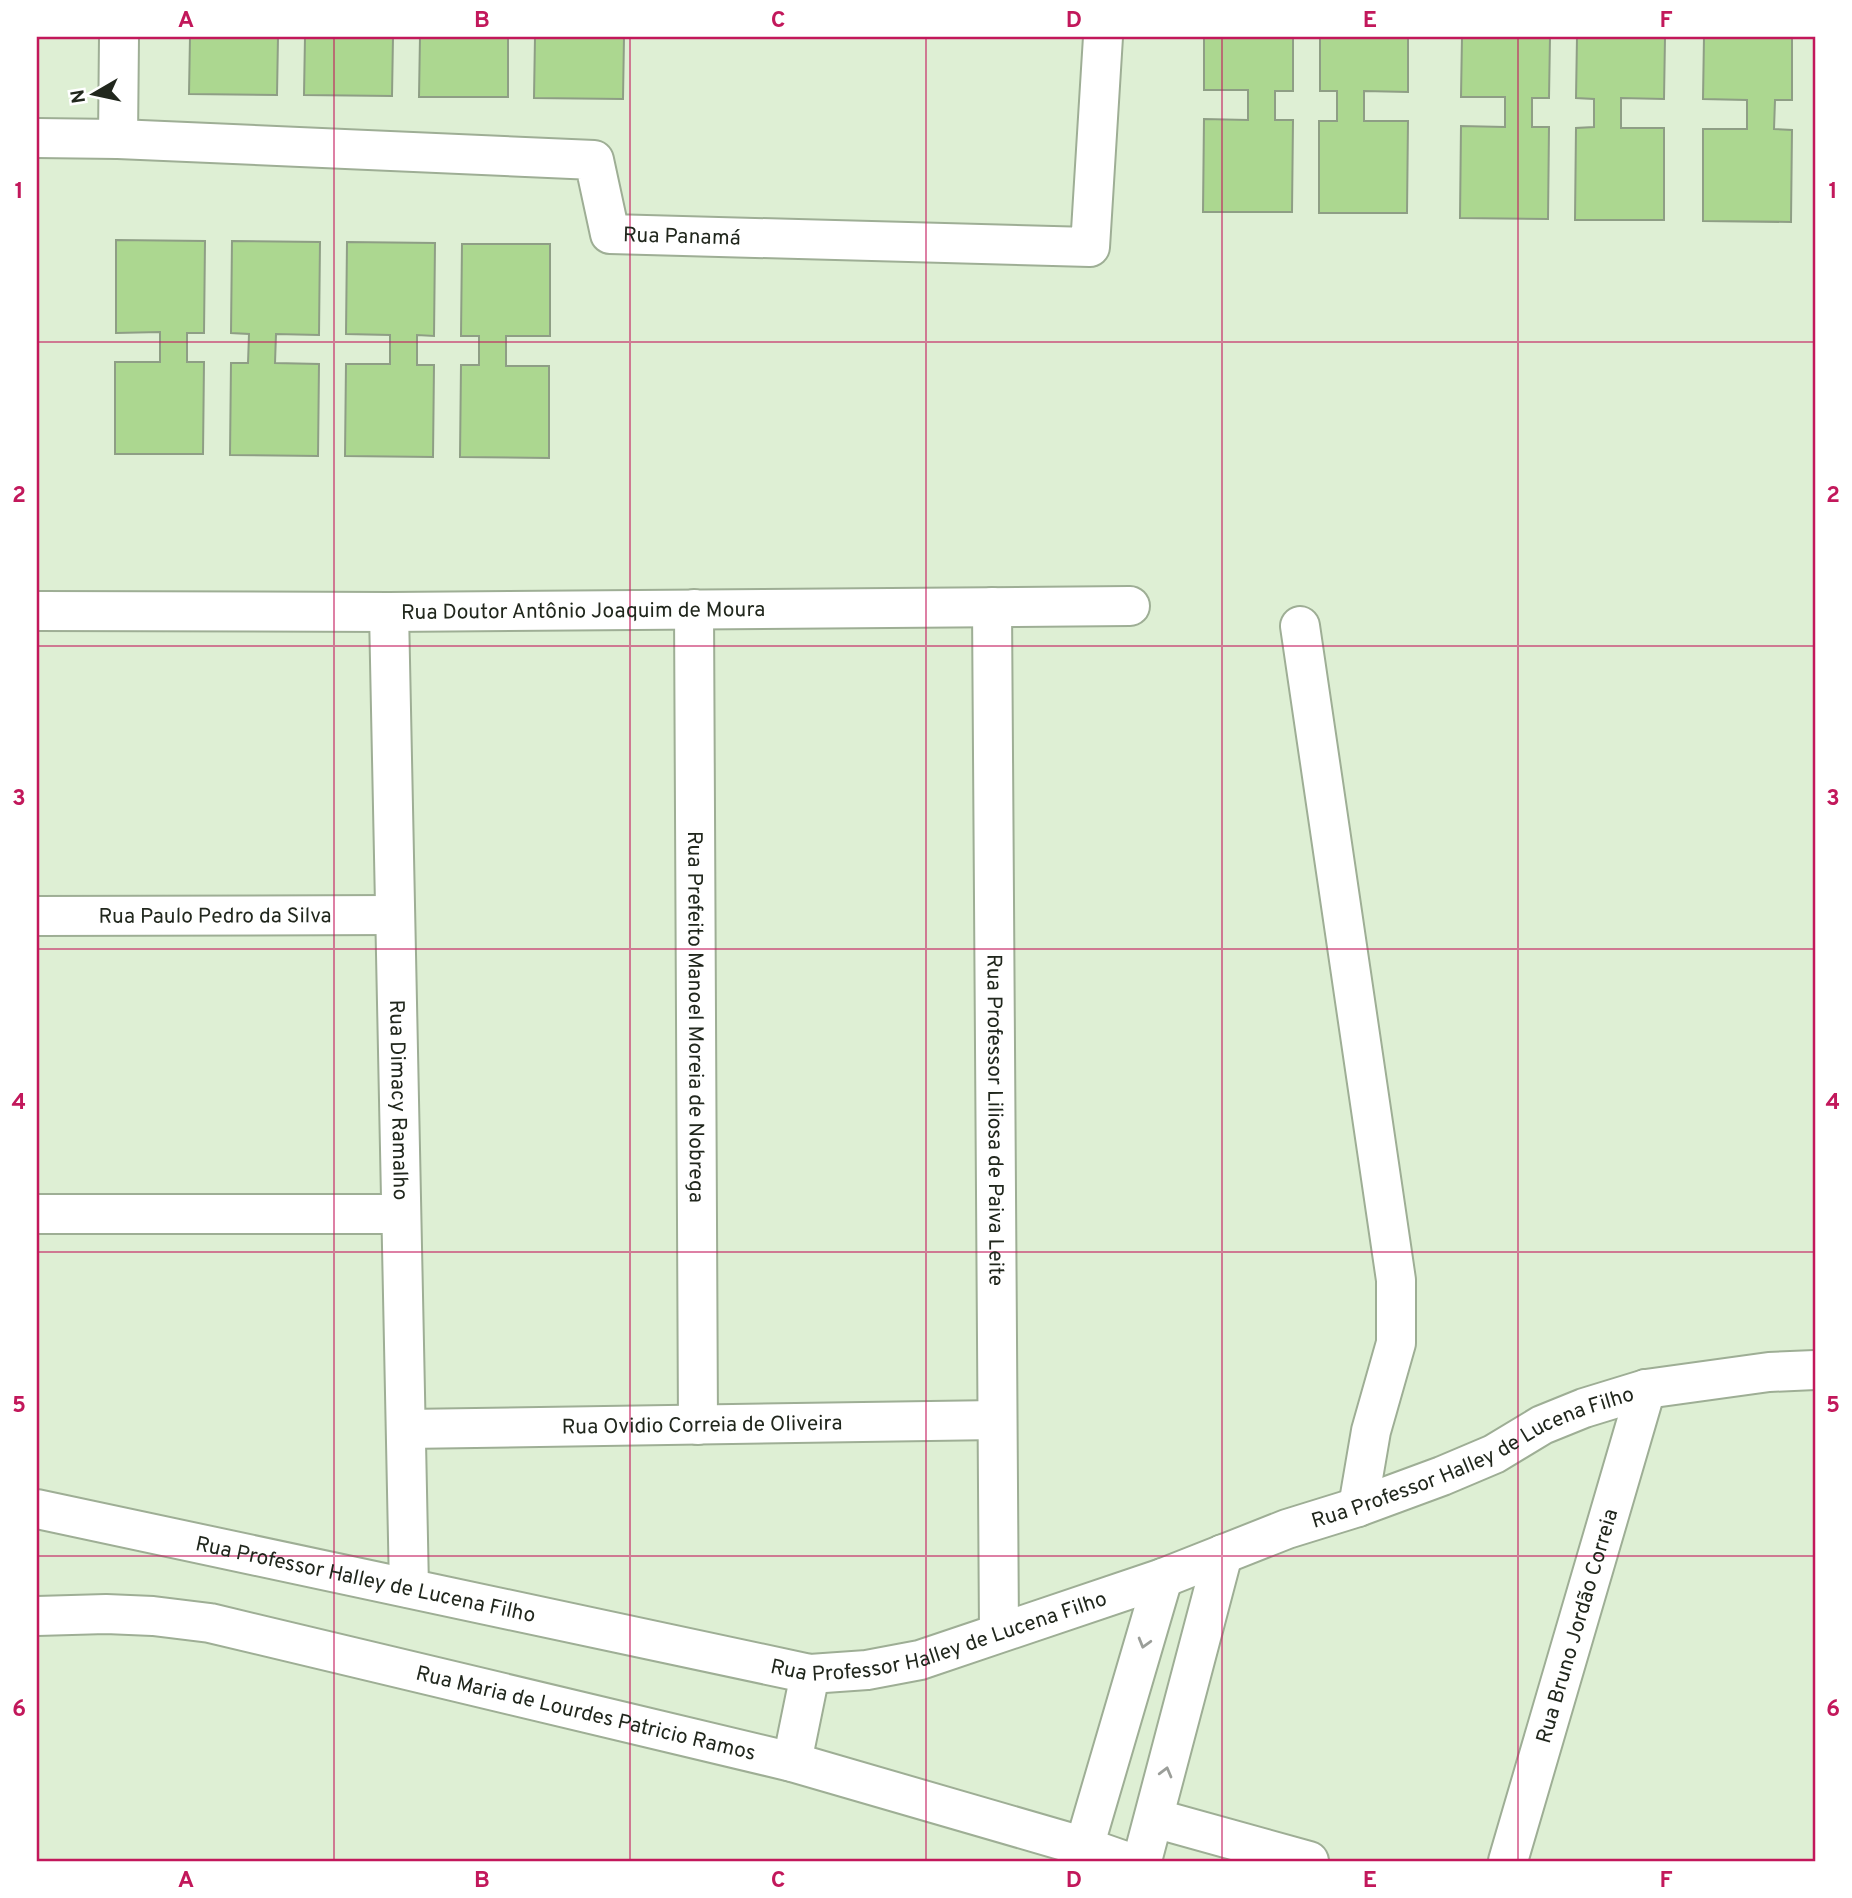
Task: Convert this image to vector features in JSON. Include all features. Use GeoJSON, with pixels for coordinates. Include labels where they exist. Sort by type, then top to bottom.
{"type":"FeatureCollection","features":[{"type":"Feature","properties":{"kind":"street"},"geometry":{"type":"LineString","coordinates":[[118,139],[119,37]]}},
{"type":"Feature","properties":{"kind":"street","name":"Rua Panamá"},"geometry":{"type":"LineString","coordinates":[[37,138],[118,139],[594,160],[610,234],[1090,247],[1103,37]]}},
{"type":"Feature","properties":{"kind":"street","name":"Rua Doutor Antônio Joaquim de Moura"},"geometry":{"type":"LineString","coordinates":[[37,611],[389,612],[1130,606]]}},
{"type":"Feature","properties":{"kind":"street","name":"Rua Professor Liliosa de Paiva Leite"},"geometry":{"type":"LineString","coordinates":[[992,607],[999,1632]]}},
{"type":"Feature","properties":{"kind":"street","name":"Rua Prefeito Manoel Moreia de Nobrega"},"geometry":{"type":"LineString","coordinates":[[694,609],[698,1424]]}},
{"type":"Feature","properties":{"kind":"street","name":"Rua Dimacy Ramalho"},"geometry":{"type":"LineString","coordinates":[[389,612],[409,1588]]}},
{"type":"Feature","properties":{"kind":"street"},"geometry":{"type":"LineString","coordinates":[[1300,626],[1396,1280],[1396,1343],[1371,1432],[1358,1507]]}},
{"type":"Feature","properties":{"kind":"street","name":"Rua Paulo Pedro da Silva"},"geometry":{"type":"LineString","coordinates":[[37,916],[395,915]]}},
{"type":"Feature","properties":{"kind":"street"},"geometry":{"type":"LineString","coordinates":[[37,1214],[401,1214]]}},
{"type":"Feature","properties":{"kind":"street","name":"Rua Professor Halley de Lucena Filho"},"geometry":{"type":"LineString","coordinates":[[37,1509],[810,1674],[867,1670],[920,1660],[1163,1578],[1287,1529],[1358,1507],[1494,1454],[1542,1425],[1584,1408],[1646,1389],[1769,1372],[1815,1370]]}},
{"type":"Feature","properties":{"kind":"street","name":"Rua Bruno Jordão Correia"},"geometry":{"type":"LineString","coordinates":[[1508,1861],[1646,1389]]}},
{"type":"Feature","properties":{"kind":"street","name":"Rua Ovidio Correia de Oliveira"},"geometry":{"type":"LineString","coordinates":[[406,1429],[997,1420]]}},
{"type":"Feature","properties":{"kind":"street"},"geometry":{"type":"LineString","coordinates":[[1142,1861],[1223,1554]]}},
{"type":"Feature","properties":{"kind":"street"},"geometry":{"type":"LineString","coordinates":[[1083,1854],[1163,1578]]}},
{"type":"Feature","properties":{"kind":"street","name":"Rua Maria de Lourdes Patricio Ramos"},"geometry":{"type":"LineString","coordinates":[[37,1616],[106,1614],[209,1623],[792,1762],[1083,1854],[1125,1861]]}},
{"type":"Feature","properties":{"kind":"street"},"geometry":{"type":"LineString","coordinates":[[792,1762],[810,1674]]}},
{"type":"Feature","properties":{"kind":"street"},"geometry":{"type":"LineString","coordinates":[[1154,1818],[1310,1861]]}},
{"type":"Feature","properties":{"kind":"building"},"geometry":{"type":"Polygon","coordinates":[[[190,37],[278,37],[277,95],[189,94],[190,37]]]}},
{"type":"Feature","properties":{"kind":"building"},"geometry":{"type":"Polygon","coordinates":[[[305,37],[393,37],[392,96],[304,95],[305,37]]]}},
{"type":"Feature","properties":{"kind":"building"},"geometry":{"type":"Polygon","coordinates":[[[420,37],[508,37],[508,97],[419,97],[420,37]]]}},
{"type":"Feature","properties":{"kind":"building"},"geometry":{"type":"Polygon","coordinates":[[[535,37],[624,37],[623,99],[534,98],[535,37]]]}},
{"type":"Feature","properties":{"kind":"building"},"geometry":{"type":"Polygon","coordinates":[[[1204,37],[1293,37],[1293,91],[1275,91],[1275,120],[1293,120],[1292,212],[1203,212],[1204,119],[1248,120],[1248,90],[1204,90],[1204,37]]]}},
{"type":"Feature","properties":{"kind":"building"},"geometry":{"type":"Polygon","coordinates":[[[1320,37],[1408,37],[1408,92],[1364,91],[1364,121],[1408,121],[1407,213],[1319,213],[1319,121],[1337,121],[1337,91],[1320,91],[1320,37]]]}},
{"type":"Feature","properties":{"kind":"building"},"geometry":{"type":"Polygon","coordinates":[[[1462,37],[1550,37],[1549,98],[1532,98],[1532,127],[1549,127],[1548,219],[1460,218],[1461,126],[1505,127],[1505,97],[1461,97],[1462,37]]]}},
{"type":"Feature","properties":{"kind":"building"},"geometry":{"type":"Polygon","coordinates":[[[1577,37],[1665,37],[1664,99],[1621,98],[1621,128],[1664,128],[1664,220],[1575,220],[1576,128],[1594,127],[1594,99],[1576,98],[1577,37]]]}},
{"type":"Feature","properties":{"kind":"building"},"geometry":{"type":"Polygon","coordinates":[[[1704,37],[1792,37],[1792,100],[1775,100],[1774,129],[1792,130],[1791,222],[1703,221],[1703,129],[1747,129],[1747,100],[1703,99],[1704,37]]]}},
{"type":"Feature","properties":{"kind":"building"},"geometry":{"type":"Polygon","coordinates":[[[116,240],[205,241],[204,333],[187,333],[187,362],[204,362],[203,454],[115,454],[115,362],[160,362],[160,332],[116,333],[116,240]]]}},
{"type":"Feature","properties":{"kind":"building"},"geometry":{"type":"Polygon","coordinates":[[[232,241],[320,242],[319,335],[276,334],[275,363],[319,364],[318,456],[230,455],[231,363],[248,363],[249,334],[231,333],[232,241]]]}},
{"type":"Feature","properties":{"kind":"building"},"geometry":{"type":"Polygon","coordinates":[[[347,242],[435,243],[434,336],[417,335],[417,365],[434,365],[433,457],[345,456],[346,364],[390,364],[390,335],[346,334],[347,242]]]}},
{"type":"Feature","properties":{"kind":"building"},"geometry":{"type":"Polygon","coordinates":[[[462,244],[550,244],[550,336],[506,336],[506,366],[549,366],[549,458],[460,457],[461,365],[479,365],[479,336],[461,336],[462,244]]]}}]}
